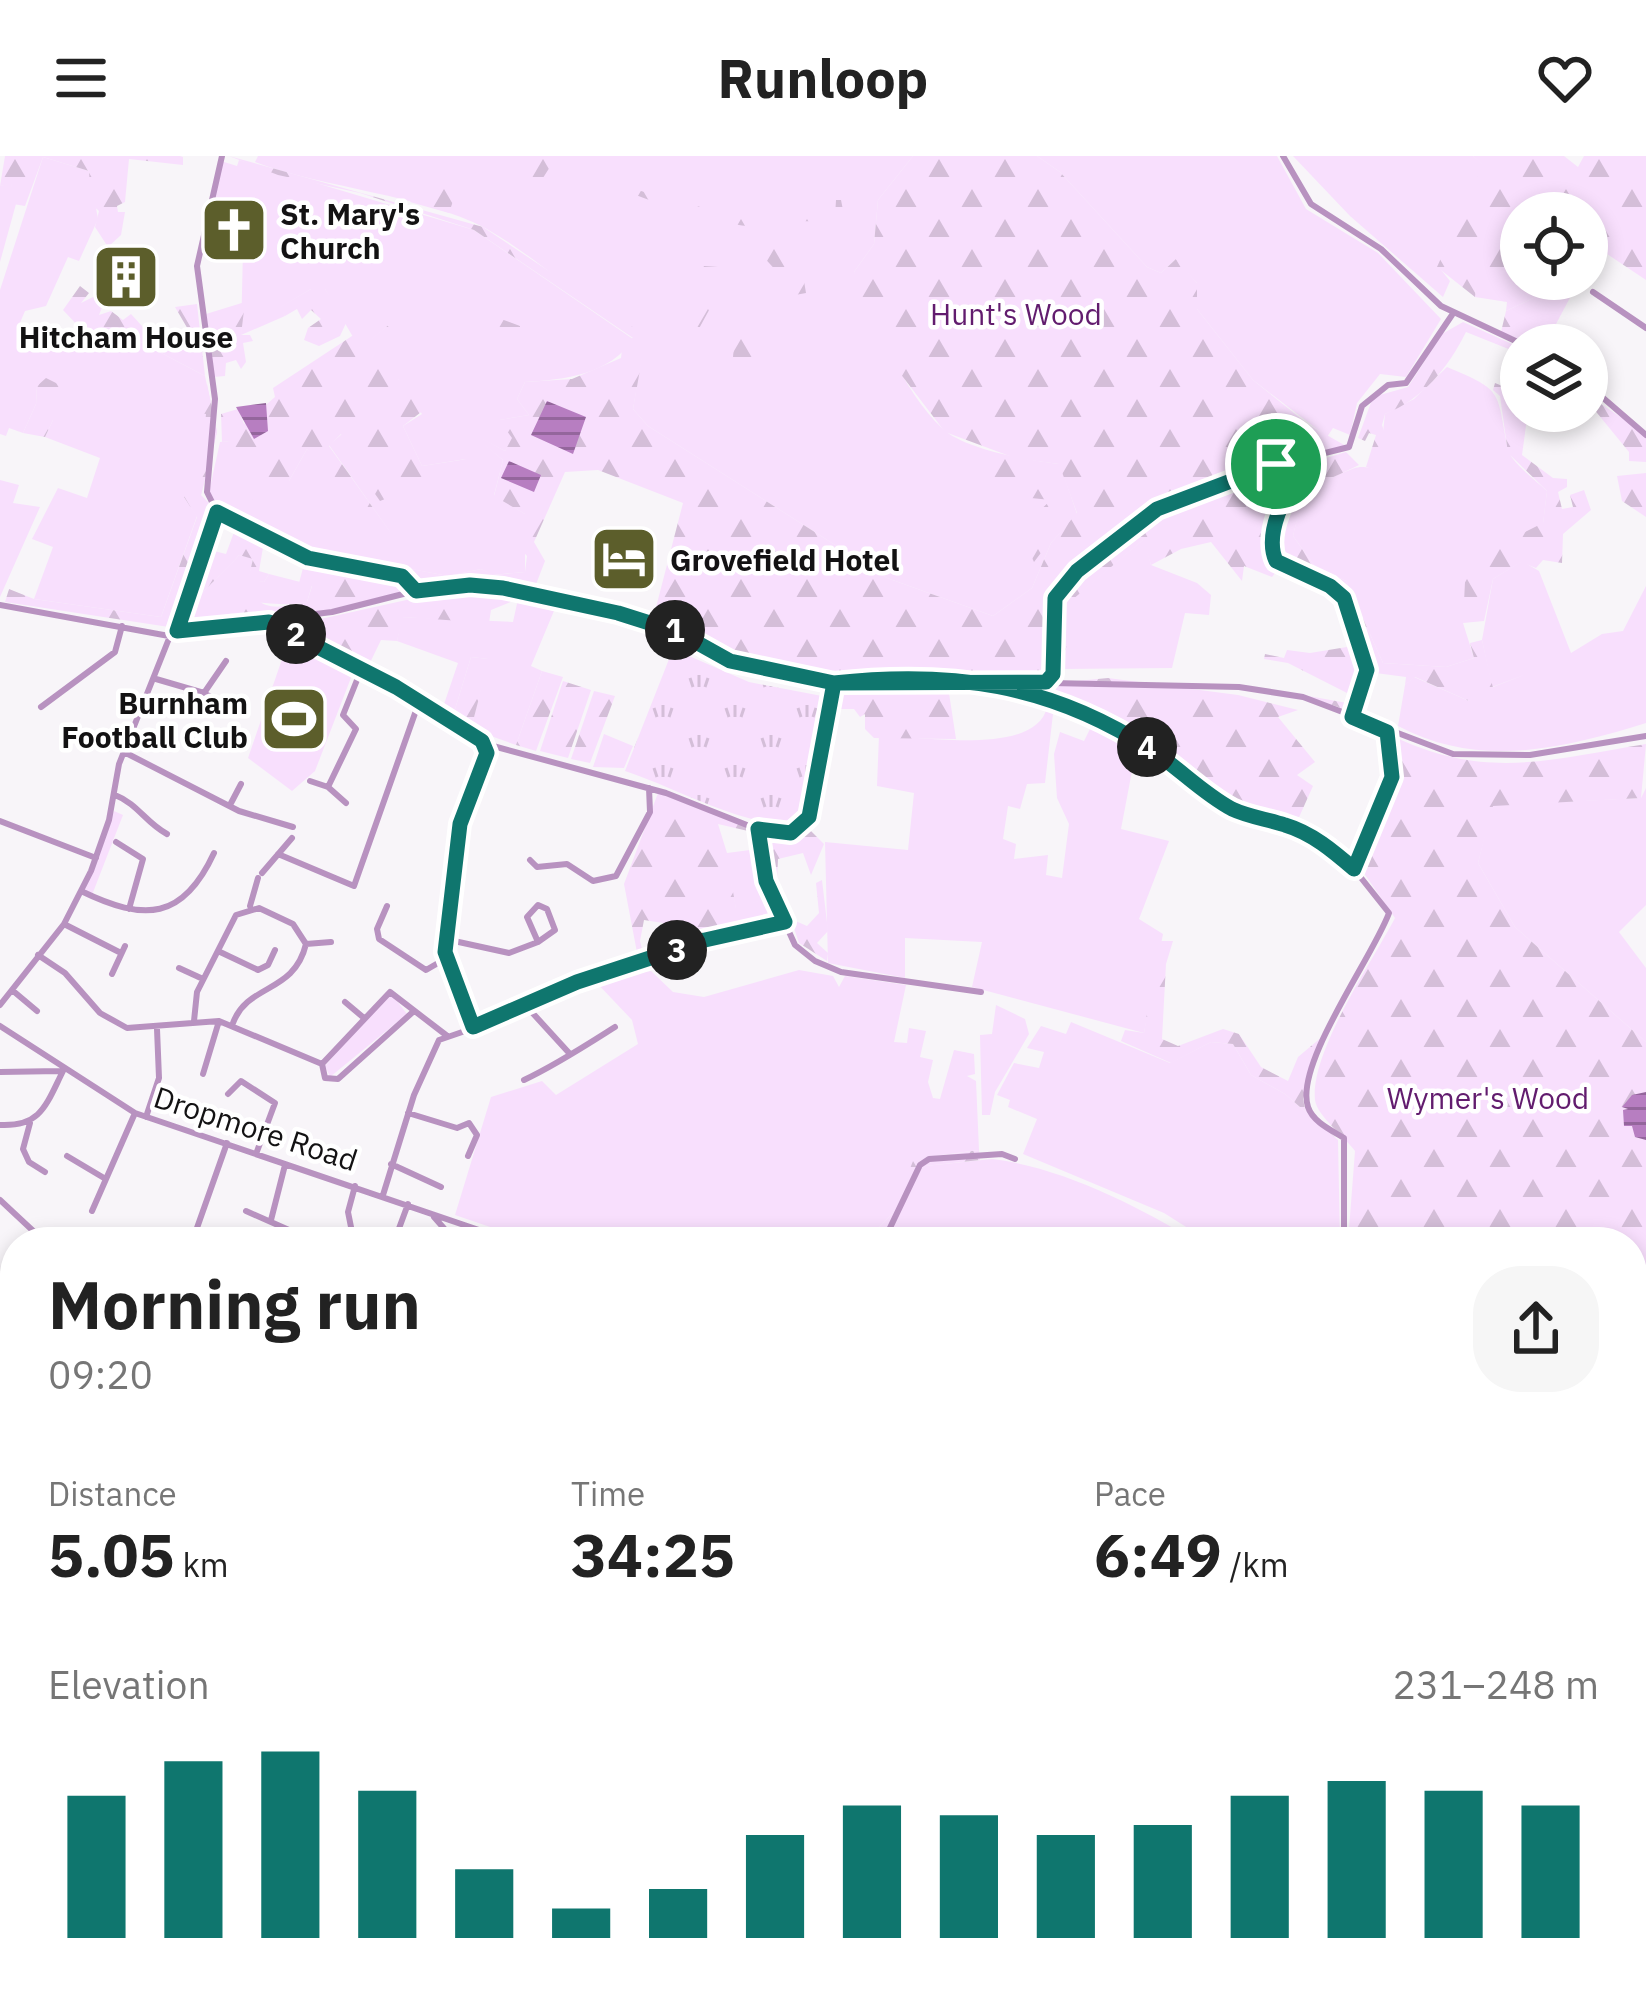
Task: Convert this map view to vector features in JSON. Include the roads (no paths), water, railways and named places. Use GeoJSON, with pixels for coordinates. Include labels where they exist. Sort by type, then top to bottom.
{"type":"FeatureCollection","features":[{"type":"Feature","properties":{"kind":"street"},"geometry":{"type":"LineString","coordinates":[[222,156],[197,266],[215,399],[207,492],[217,512],[308,558],[402,576],[416,591]]}},
{"type":"Feature","properties":{"kind":"street"},"geometry":{"type":"LineString","coordinates":[[1283,156],[1311,204],[1387,253],[1452,315],[1500,335]]}},
{"type":"Feature","properties":{"kind":"street"},"geometry":{"type":"LineString","coordinates":[[1605,300],[1646,328]]}},
{"type":"Feature","properties":{"kind":"street"},"geometry":{"type":"LineString","coordinates":[[1046,682],[1053,674],[1055,598],[1077,571],[1157,509],[1253,471],[1349,447],[1362,406],[1388,386],[1406,383],[1452,315]]}},
{"type":"Feature","properties":{"kind":"street"},"geometry":{"type":"LineString","coordinates":[[1608,403],[1646,435]]}},
{"type":"Feature","properties":{"kind":"street"},"geometry":{"type":"LineString","coordinates":[[1306,459],[1274,529],[1272,553],[1276,561],[1330,586],[1344,598],[1367,670],[1352,717]]}},
{"type":"Feature","properties":{"kind":"street"},"geometry":{"type":"LineString","coordinates":[[0,1005],[64,923],[96,858],[124,752],[174,634],[217,512]]}},
{"type":"Feature","properties":{"kind":"street"},"geometry":{"type":"LineString","coordinates":[[0,604],[174,634],[269,622],[416,591],[487,586],[618,613],[678,632],[730,661],[834,683],[1239,687],[1304,697],[1436,750],[1472,755],[1562,752],[1646,736]]}},
{"type":"Feature","properties":{"kind":"street"},"geometry":{"type":"LineString","coordinates":[[269,622],[420,701],[490,750],[649,788],[758,829],[791,833],[809,817],[834,683]]}},
{"type":"Feature","properties":{"kind":"street"},"geometry":{"type":"LineString","coordinates":[[41,707],[115,652],[122,626]]}},
{"type":"Feature","properties":{"kind":"street"},"geometry":{"type":"LineString","coordinates":[[204,693],[226,661]]}},
{"type":"Feature","properties":{"kind":"street"},"geometry":{"type":"LineString","coordinates":[[328,788],[356,730],[343,715],[361,670]]}},
{"type":"Feature","properties":{"kind":"street"},"geometry":{"type":"LineString","coordinates":[[156,679],[204,693],[232,709]]}},
{"type":"Feature","properties":{"kind":"street"},"geometry":{"type":"LineString","coordinates":[[995,682],[1090,714],[1147,747],[1230,808],[1288,826],[1324,844],[1354,869],[1389,914],[1323,1043],[1307,1098],[1309,1110],[1322,1125],[1344,1138],[1344,1227]]}},
{"type":"Feature","properties":{"kind":"street"},"geometry":{"type":"LineString","coordinates":[[278,854],[351,887],[420,701]]}},
{"type":"Feature","properties":{"kind":"street"},"geometry":{"type":"LineString","coordinates":[[1354,869],[1392,777],[1387,732]]}},
{"type":"Feature","properties":{"kind":"street"},"geometry":{"type":"LineString","coordinates":[[473,1027],[446,958],[445,939],[460,824],[490,750]]}},
{"type":"Feature","properties":{"kind":"street"},"geometry":{"type":"LineString","coordinates":[[124,752],[286,830],[293,827]]}},
{"type":"Feature","properties":{"kind":"street"},"geometry":{"type":"LineString","coordinates":[[310,782],[346,802]]}},
{"type":"Feature","properties":{"kind":"street"},"geometry":{"type":"LineString","coordinates":[[230,805],[241,784]]}},
{"type":"Feature","properties":{"kind":"street"},"geometry":{"type":"LineString","coordinates":[[530,860],[537,867],[567,864],[593,881],[616,876],[650,812],[649,788]]}},
{"type":"Feature","properties":{"kind":"street"},"geometry":{"type":"LineString","coordinates":[[115,795],[136,804],[148,824],[167,834]]}},
{"type":"Feature","properties":{"kind":"street"},"geometry":{"type":"LineString","coordinates":[[0,821],[96,858]]}},
{"type":"Feature","properties":{"kind":"street"},"geometry":{"type":"LineString","coordinates":[[758,829],[766,881],[795,945],[842,972],[981,992]]}},
{"type":"Feature","properties":{"kind":"street"},"geometry":{"type":"LineString","coordinates":[[194,1021],[192,1009],[236,915],[250,907],[260,876],[292,838]]}},
{"type":"Feature","properties":{"kind":"street"},"geometry":{"type":"LineString","coordinates":[[116,842],[143,859],[129,909]]}},
{"type":"Feature","properties":{"kind":"street"},"geometry":{"type":"LineString","coordinates":[[81,891],[129,909],[183,902],[194,893],[214,853]]}},
{"type":"Feature","properties":{"kind":"street"},"geometry":{"type":"LineString","coordinates":[[445,939],[509,953],[538,942],[553,935],[556,924],[538,905],[527,916],[538,942]]}},
{"type":"Feature","properties":{"kind":"street"},"geometry":{"type":"LineString","coordinates":[[387,906],[377,929],[380,940],[426,970],[446,958]]}},
{"type":"Feature","properties":{"kind":"street"},"geometry":{"type":"LineString","coordinates":[[250,907],[293,923],[306,944]]}},
{"type":"Feature","properties":{"kind":"street"},"geometry":{"type":"LineString","coordinates":[[383,1195],[408,1113],[443,1038],[527,1007],[577,982],[705,940],[785,922]]}},
{"type":"Feature","properties":{"kind":"street"},"geometry":{"type":"LineString","coordinates":[[64,923],[123,950],[112,974]]}},
{"type":"Feature","properties":{"kind":"street"},"geometry":{"type":"LineString","coordinates":[[306,944],[331,943]]}},
{"type":"Feature","properties":{"kind":"street"},"geometry":{"type":"LineString","coordinates":[[233,1024],[248,1001],[297,970],[306,944]]}},
{"type":"Feature","properties":{"kind":"street"},"geometry":{"type":"LineString","coordinates":[[218,951],[260,970],[275,950]]}},
{"type":"Feature","properties":{"kind":"street"},"geometry":{"type":"LineString","coordinates":[[38,955],[115,1022],[140,1031],[219,1021],[322,1064]]}},
{"type":"Feature","properties":{"kind":"street"},"geometry":{"type":"LineString","coordinates":[[179,968],[204,979]]}},
{"type":"Feature","properties":{"kind":"street"},"geometry":{"type":"LineString","coordinates":[[12,990],[36,1007]]}},
{"type":"Feature","properties":{"kind":"street"},"geometry":{"type":"LineString","coordinates":[[322,1064],[390,992],[443,1038]]}},
{"type":"Feature","properties":{"kind":"street"},"geometry":{"type":"LineString","coordinates":[[345,1002],[364,1018]]}},
{"type":"Feature","properties":{"kind":"street"},"geometry":{"type":"LineString","coordinates":[[527,1007],[569,1054]]}},
{"type":"Feature","properties":{"kind":"street"},"geometry":{"type":"LineString","coordinates":[[322,1064],[325,1078],[338,1079],[414,1011]]}},
{"type":"Feature","properties":{"kind":"street"},"geometry":{"type":"LineString","coordinates":[[202,1074],[219,1021]]}},
{"type":"Feature","properties":{"kind":"street","name":"Dropmore Road"},"geometry":{"type":"LineString","coordinates":[[0,1026],[50,1067],[135,1113],[471,1227]]}},
{"type":"Feature","properties":{"kind":"street"},"geometry":{"type":"LineString","coordinates":[[524,1080],[558,1066],[569,1054],[615,1027]]}},
{"type":"Feature","properties":{"kind":"street"},"geometry":{"type":"LineString","coordinates":[[146,1117],[159,1078],[157,1029]]}},
{"type":"Feature","properties":{"kind":"street"},"geometry":{"type":"LineString","coordinates":[[0,1072],[50,1067]]}},
{"type":"Feature","properties":{"kind":"street"},"geometry":{"type":"LineString","coordinates":[[45,1172],[29,1162],[23,1149],[30,1123],[63,1071]]}},
{"type":"Feature","properties":{"kind":"street"},"geometry":{"type":"LineString","coordinates":[[228,1094],[241,1081],[275,1103],[256,1154]]}},
{"type":"Feature","properties":{"kind":"street"},"geometry":{"type":"LineString","coordinates":[[92,1211],[135,1113]]}},
{"type":"Feature","properties":{"kind":"street"},"geometry":{"type":"LineString","coordinates":[[408,1113],[457,1128],[469,1123]]}},
{"type":"Feature","properties":{"kind":"street"},"geometry":{"type":"LineString","coordinates":[[463,1114],[477,1135],[468,1156]]}},
{"type":"Feature","properties":{"kind":"street"},"geometry":{"type":"LineString","coordinates":[[0,1125],[30,1123]]}},
{"type":"Feature","properties":{"kind":"street"},"geometry":{"type":"LineString","coordinates":[[197,1227],[226,1143]]}},
{"type":"Feature","properties":{"kind":"street"},"geometry":{"type":"LineString","coordinates":[[890,1227],[920,1165],[929,1159],[1002,1154],[1015,1159]]}},
{"type":"Feature","properties":{"kind":"street"},"geometry":{"type":"LineString","coordinates":[[67,1156],[104,1178]]}},
{"type":"Feature","properties":{"kind":"street"},"geometry":{"type":"LineString","coordinates":[[391,1164],[441,1187]]}},
{"type":"Feature","properties":{"kind":"street"},"geometry":{"type":"LineString","coordinates":[[271,1220],[285,1165]]}},
{"type":"Feature","properties":{"kind":"street"},"geometry":{"type":"LineString","coordinates":[[351,1227],[348,1212],[355,1186]]}},
{"type":"Feature","properties":{"kind":"street"},"geometry":{"type":"LineString","coordinates":[[0,1200],[25,1227]]}},
{"type":"Feature","properties":{"kind":"street"},"geometry":{"type":"LineString","coordinates":[[400,1227],[408,1204]]}},
{"type":"Feature","properties":{"kind":"street"},"geometry":{"type":"LineString","coordinates":[[246,1211],[284,1227]]}},
{"type":"Feature","properties":{"kind":"street"},"geometry":{"type":"LineString","coordinates":[[432,1214],[443,1227]]}},
{"type":"Feature","properties":{"kind":"street"},"geometry":{"type":"LineString","coordinates":[[457,1227],[459,1223]]}},
{"type":"Feature","properties":{"kind":"place","name":"St. Mary's Church"},"geometry":{"type":"Point","coordinates":[234,230]}},
{"type":"Feature","properties":{"kind":"place","name":"Hitcham House"},"geometry":{"type":"Point","coordinates":[126,277]}},
{"type":"Feature","properties":{"kind":"place","name":"Grovefield Hotel"},"geometry":{"type":"Point","coordinates":[624,559]}},
{"type":"Feature","properties":{"kind":"place","name":"Burnham Football Club"},"geometry":{"type":"Point","coordinates":[294,719]}},
{"type":"Feature","properties":{"kind":"park label","name":"Hunt's Wood"},"geometry":{"type":"Point","coordinates":[1016,313]}},
{"type":"Feature","properties":{"kind":"park label","name":"Wymer's Wood"},"geometry":{"type":"Point","coordinates":[1488,1097]}}]}
